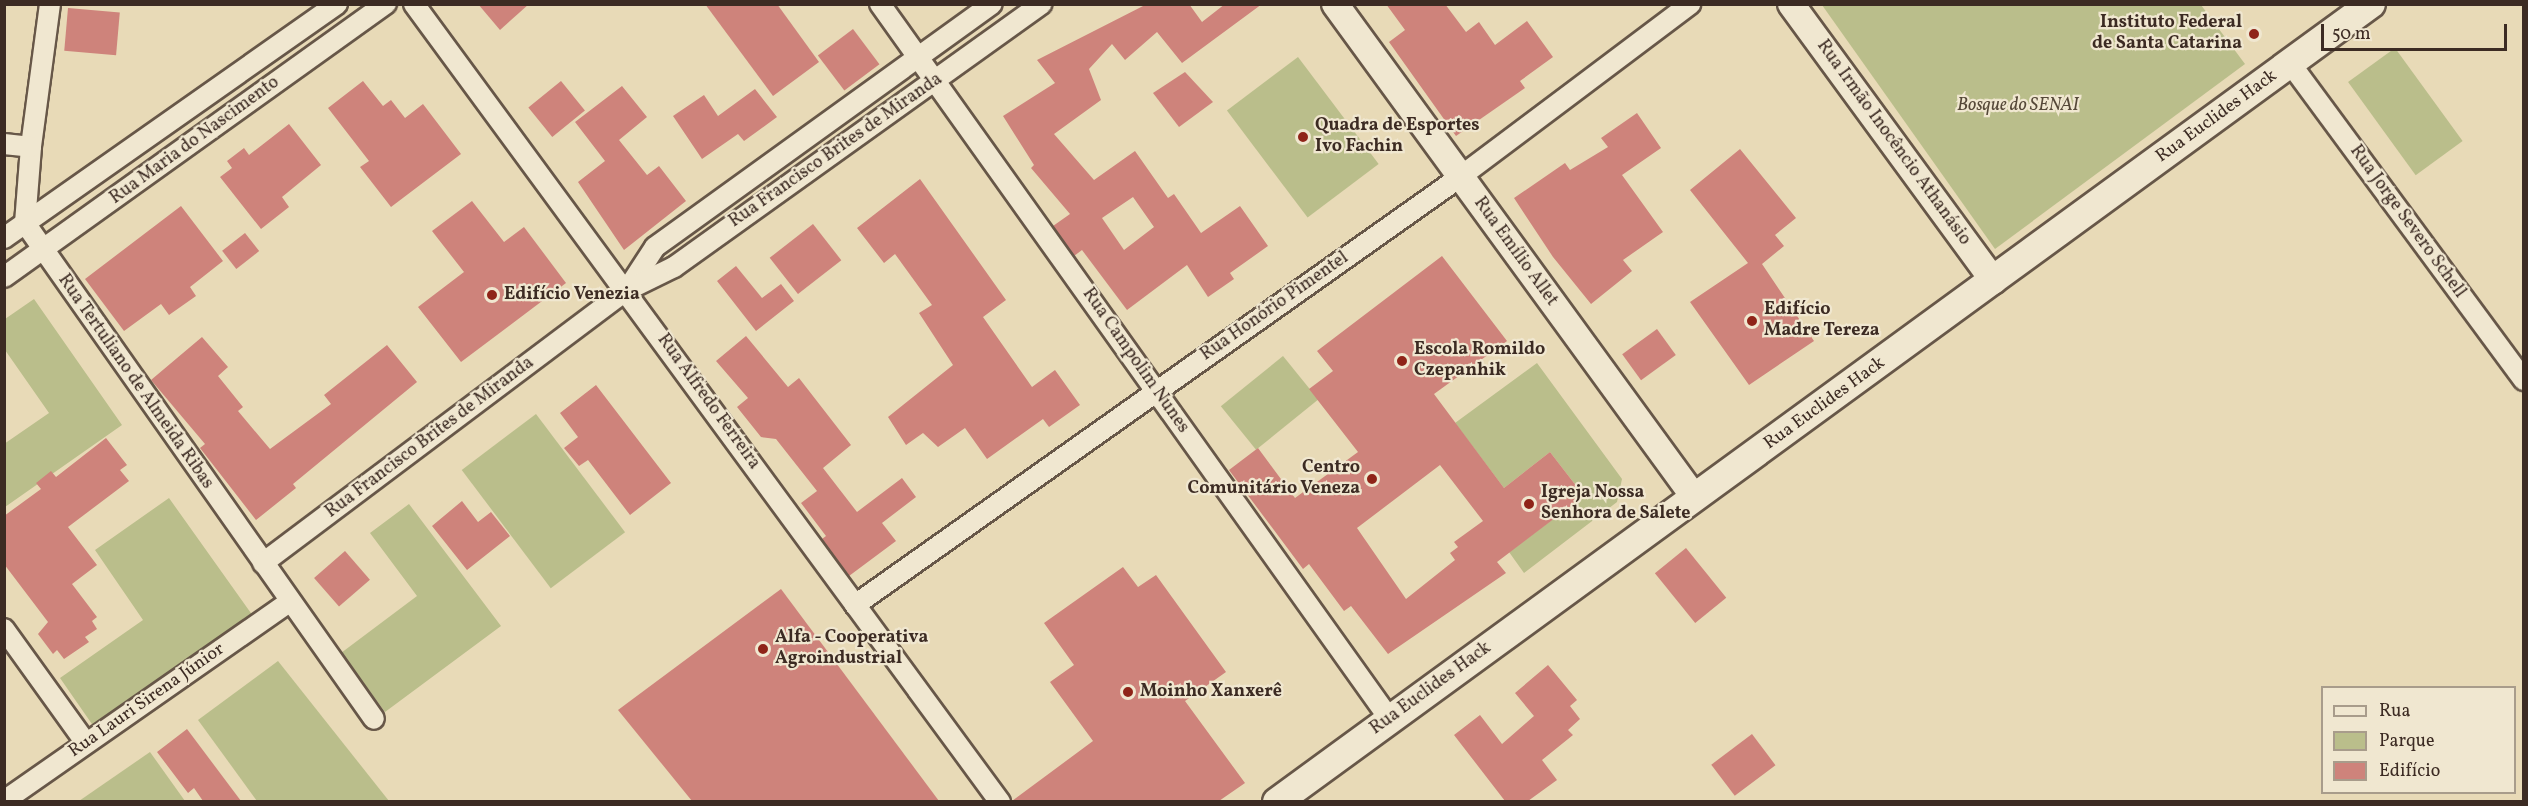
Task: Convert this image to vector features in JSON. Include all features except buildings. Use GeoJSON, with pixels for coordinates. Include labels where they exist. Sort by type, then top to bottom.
{"type":"FeatureCollection","features":[{"type":"Feature","properties":{"kind":"main road","name":"Rua Euclides Hack"},"geometry":{"type":"LineString","coordinates":[[1277,801],[1994,281],[2371,4]]}},
{"type":"Feature","properties":{"kind":"street"},"geometry":{"type":"LineString","coordinates":[[25,223],[30,147],[50,4]]}},
{"type":"Feature","properties":{"kind":"street","name":"Rua Maria do Nascimento"},"geometry":{"type":"LineString","coordinates":[[4,238],[337,4]]}},
{"type":"Feature","properties":{"kind":"street","name":"Rua Maria do Nascimento"},"geometry":{"type":"LineString","coordinates":[[4,277],[386,4]]}},
{"type":"Feature","properties":{"kind":"street","name":"Rua Alfredo Ferreira"},"geometry":{"type":"LineString","coordinates":[[414,4],[627,290],[1000,801]]}},
{"type":"Feature","properties":{"kind":"street","name":"Rua Campolim Nunes"},"geometry":{"type":"LineString","coordinates":[[880,4],[1389,718]]}},
{"type":"Feature","properties":{"kind":"street","name":"Rua Francisco Brites de Miranda"},"geometry":{"type":"LineString","coordinates":[[627,290],[655,247],[992,4]]}},
{"type":"Feature","properties":{"kind":"street","name":"Rua Francisco Brites de Miranda"},"geometry":{"type":"LineString","coordinates":[[263,564],[627,290],[674,267],[1041,4]]}},
{"type":"Feature","properties":{"kind":"street","name":"Rua Emílio Allet"},"geometry":{"type":"LineString","coordinates":[[1335,4],[1695,498]]}},
{"type":"Feature","properties":{"kind":"street","name":"Rua Honório Pimentel"},"geometry":{"type":"LineString","coordinates":[[855,605],[1460,177],[1690,4]]}},
{"type":"Feature","properties":{"kind":"street","name":"Rua Irmão Inocêncio Athanásio"},"geometry":{"type":"LineString","coordinates":[[1791,4],[1994,281]]}},
{"type":"Feature","properties":{"kind":"street","name":"Rua Jorge Severo Schell"},"geometry":{"type":"LineString","coordinates":[[2290,63],[2523,380]]}},
{"type":"Feature","properties":{"kind":"street"},"geometry":{"type":"LineString","coordinates":[[814,132],[830,156]]}},
{"type":"Feature","properties":{"kind":"street"},"geometry":{"type":"LineString","coordinates":[[4,144],[30,147]]}},
{"type":"Feature","properties":{"kind":"street"},"geometry":{"type":"LineString","coordinates":[[724,198],[740,220]]}},
{"type":"Feature","properties":{"kind":"street","name":"Rua Tertuliano de Almeida Ribas"},"geometry":{"type":"LineString","coordinates":[[25,223],[42,251],[374,719]]}},
{"type":"Feature","properties":{"kind":"street","name":"Rua Lauri Sirena Júnior"},"geometry":{"type":"LineString","coordinates":[[4,801],[289,602]]}},
{"type":"Feature","properties":{"kind":"street"},"geometry":{"type":"LineString","coordinates":[[4,629],[86,743]]}},
{"type":"Feature","properties":{"kind":"green space","name":"Bosque do SENAI"},"geometry":{"type":"Polygon","coordinates":[[[1822,5],[2201,5],[2245,64],[1995,249],[1822,5]]]}},
{"type":"Feature","properties":{"kind":"green space"},"geometry":{"type":"Polygon","coordinates":[[[2395,48],[2463,141],[2416,175],[2348,82],[2395,48]]]}},
{"type":"Feature","properties":{"kind":"green space","name":"Quadra de Esportes Ivo Fachin"},"geometry":{"type":"Polygon","coordinates":[[[1298,57],[1379,164],[1308,218],[1227,111],[1298,57]]]}},
{"type":"Feature","properties":{"kind":"green space"},"geometry":{"type":"Polygon","coordinates":[[[34,299],[122,425],[5,507],[4,444],[49,413],[5,350],[5,319],[34,299]]]}},
{"type":"Feature","properties":{"kind":"green space"},"geometry":{"type":"Polygon","coordinates":[[[1283,356],[1318,400],[1256,450],[1221,406],[1283,356]]]}},
{"type":"Feature","properties":{"kind":"green space"},"geometry":{"type":"Polygon","coordinates":[[[1537,363],[1622,479],[1617,502],[1524,573],[1509,552],[1584,496],[1550,452],[1504,488],[1455,423],[1537,363]]]}},
{"type":"Feature","properties":{"kind":"green space"},"geometry":{"type":"Polygon","coordinates":[[[536,414],[625,532],[551,588],[462,470],[536,414]]]}},
{"type":"Feature","properties":{"kind":"green space"},"geometry":{"type":"Polygon","coordinates":[[[169,498],[253,616],[94,727],[60,678],[143,620],[95,550],[169,498]]]}},
{"type":"Feature","properties":{"kind":"green space"},"geometry":{"type":"Polygon","coordinates":[[[409,504],[501,626],[385,712],[341,653],[417,596],[370,533],[409,504]]]}},
{"type":"Feature","properties":{"kind":"green space"},"geometry":{"type":"Polygon","coordinates":[[[278,661],[389,801],[257,801],[198,720],[278,661]]]}},
{"type":"Feature","properties":{"kind":"green space"},"geometry":{"type":"Polygon","coordinates":[[[150,752],[185,801],[79,801],[150,752]]]}},
{"type":"Feature","properties":{"kind":"place","name":"Instituto Federal de Santa Catarina"},"geometry":{"type":"Point","coordinates":[2254,34]}},
{"type":"Feature","properties":{"kind":"place","name":"Quadra de Esportes Ivo Fachin"},"geometry":{"type":"Point","coordinates":[1303,137]}},
{"type":"Feature","properties":{"kind":"place","name":"Edifício Venezia"},"geometry":{"type":"Point","coordinates":[492,295]}},
{"type":"Feature","properties":{"kind":"place","name":"Edifício Madre Tereza"},"geometry":{"type":"Point","coordinates":[1752,321]}},
{"type":"Feature","properties":{"kind":"place","name":"Escola Romildo Czepanhik"},"geometry":{"type":"Point","coordinates":[1402,361]}},
{"type":"Feature","properties":{"kind":"place","name":"Centro Comunitário Veneza"},"geometry":{"type":"Point","coordinates":[1372,479]}},
{"type":"Feature","properties":{"kind":"place","name":"Igreja Nossa Senhora de Salete"},"geometry":{"type":"Point","coordinates":[1529,504]}},
{"type":"Feature","properties":{"kind":"place","name":"Alfa - Cooperativa Agroindustrial"},"geometry":{"type":"Point","coordinates":[763,649]}},
{"type":"Feature","properties":{"kind":"place","name":"Moinho Xanxerê"},"geometry":{"type":"Point","coordinates":[1128,692]}}]}
